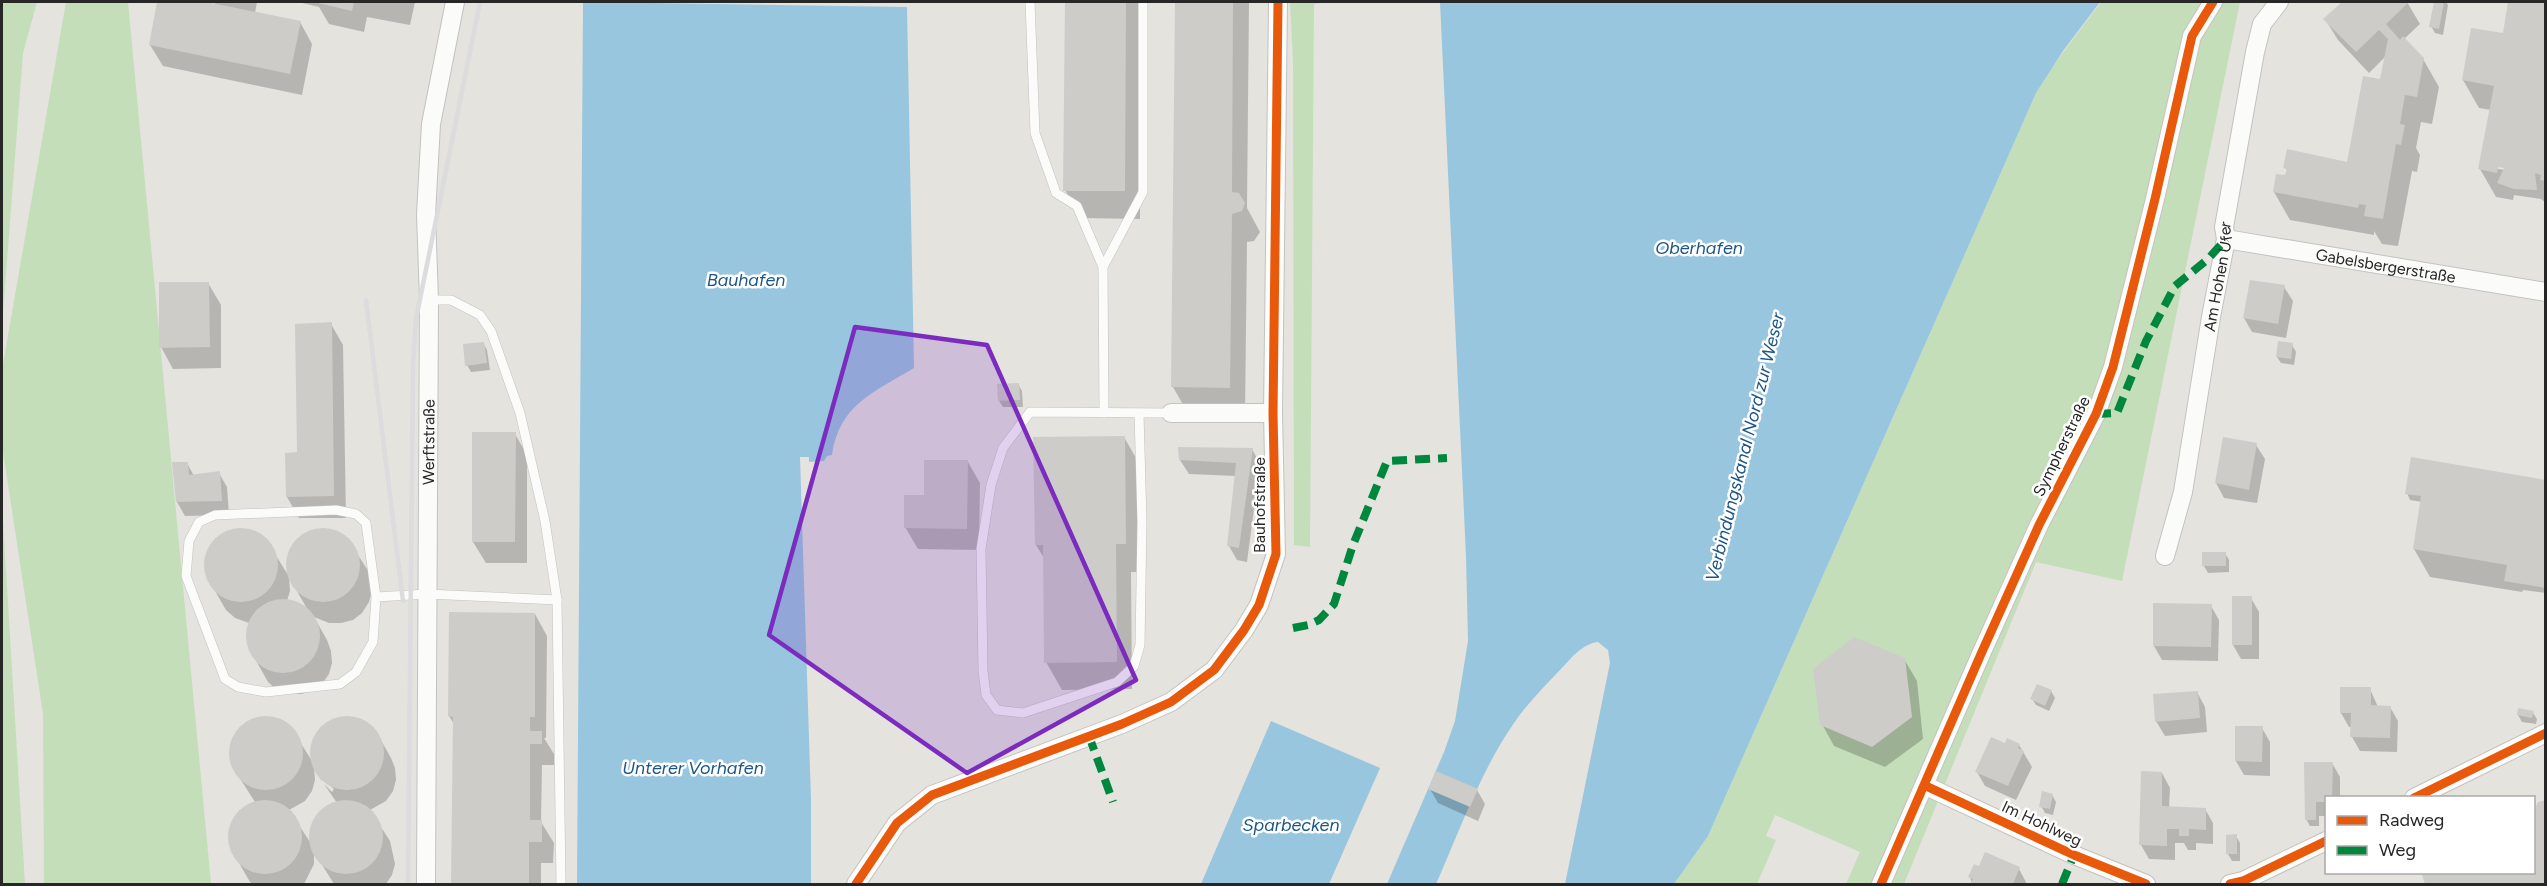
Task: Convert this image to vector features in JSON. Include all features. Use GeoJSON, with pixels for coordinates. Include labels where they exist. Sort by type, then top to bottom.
{"type":"FeatureCollection","features":[{"type":"Feature","properties":{"kind":"street","name":"Werftstraße"},"geometry":{"type":"LineString","coordinates":[[426,885],[429,300],[426,214],[431,124],[454,2]]}},
{"type":"Feature","properties":{"kind":"street","name":"Bauhofstraße"},"geometry":{"type":"LineString","coordinates":[[856,885],[897,823],[932,795],[1172,702],[1214,670],[1244,630],[1259,605],[1276,554],[1273,413],[1278,2]]}},
{"type":"Feature","properties":{"kind":"street","name":"Sympherstraße"},"geometry":{"type":"LineString","coordinates":[[1881,885],[2039,525],[2096,414],[2113,367],[2155,199],[2192,36],[2212,2]]}},
{"type":"Feature","properties":{"kind":"street","name":"Am Hohen Ufer"},"geometry":{"type":"LineString","coordinates":[[2165,556],[2183,492],[2226,239],[2224,227],[2255,52],[2262,24],[2279,2]]}},
{"type":"Feature","properties":{"kind":"street","name":"Gabelsbergerstraße"},"geometry":{"type":"LineString","coordinates":[[2226,239],[2546,292]]}},
{"type":"Feature","properties":{"kind":"street"},"geometry":{"type":"LineString","coordinates":[[1171,413],[1273,413]]}},
{"type":"Feature","properties":{"kind":"street"},"geometry":{"type":"LineString","coordinates":[[2418,796],[2546,733]]}},
{"type":"Feature","properties":{"kind":"street","name":"Im Hohlweg"},"geometry":{"type":"LineString","coordinates":[[1926,786],[2074,855],[2146,885]]}},
{"type":"Feature","properties":{"kind":"street"},"geometry":{"type":"LineString","coordinates":[[2230,885],[2243,882],[2325,841]]}},
{"type":"Feature","properties":{"kind":"lane"},"geometry":{"type":"LineString","coordinates":[[1030,2],[1035,133],[1056,194],[1077,206],[1103,267],[1104,413]]}},
{"type":"Feature","properties":{"kind":"lane"},"geometry":{"type":"LineString","coordinates":[[1103,267],[1143,192],[1143,2]]}},
{"type":"Feature","properties":{"kind":"lane"},"geometry":{"type":"LineString","coordinates":[[429,300],[452,300],[480,315],[491,331],[520,413],[546,521],[557,600],[561,885]]}},
{"type":"Feature","properties":{"kind":"lane"},"geometry":{"type":"LineString","coordinates":[[1139,413],[1141,623],[1140,645],[1134,666],[1117,682],[1023,713],[997,711],[986,695],[983,671],[981,549],[991,485],[1003,448],[1030,412],[1171,413]]}},
{"type":"Feature","properties":{"kind":"lane"},"geometry":{"type":"LineString","coordinates":[[336,510],[356,514],[366,523],[376,597],[373,642],[356,672],[340,684],[267,692],[238,687],[225,679],[186,576],[189,541],[198,522],[215,514],[336,510]]}},
{"type":"Feature","properties":{"kind":"lane"},"geometry":{"type":"LineString","coordinates":[[376,597],[427,594],[557,600]]}},
{"type":"Feature","properties":{"kind":"highlighted area"},"geometry":{"type":"Polygon","coordinates":[[[855,327],[987,345],[1136,680],[967,773],[769,635],[855,327]]]}},
{"type":"Feature","properties":{"kind":"green space"},"geometry":{"type":"Polygon","coordinates":[[[2,2],[37,2],[23,53],[2,326],[2,2]]]}},
{"type":"Feature","properties":{"kind":"green space"},"geometry":{"type":"Polygon","coordinates":[[[66,2],[128,2],[211,884],[44,884],[43,714],[2,445],[2,370],[66,2]]]}},
{"type":"Feature","properties":{"kind":"green space"},"geometry":{"type":"Polygon","coordinates":[[[1290,2],[1327,2],[1314,4],[1310,547],[1294,545],[1293,62],[1290,2]]]}},
{"type":"Feature","properties":{"kind":"green space"},"geometry":{"type":"Polygon","coordinates":[[[2101,2],[2240,2],[2122,581],[2036,562],[1904,884],[1846,884],[1860,852],[1775,815],[1766,836],[1776,840],[1757,884],[1674,884],[1708,836],[2036,93],[2101,2]]]}},
{"type":"Feature","properties":{"kind":"green space"},"geometry":{"type":"Polygon","coordinates":[[[2,504],[25,884],[2,884],[2,504]]]}},
{"type":"Feature","properties":{"kind":"water"},"geometry":{"type":"Polygon","coordinates":[[[583,2],[907,7],[914,368],[872,393],[850,412],[836,438],[832,455],[827,456],[824,461],[809,462],[809,457],[800,457],[811,800],[811,884],[577,884],[583,2]]]}},
{"type":"Feature","properties":{"kind":"water","name":"Oberhafen"},"geometry":{"type":"Polygon","coordinates":[[[1440,2],[2100,2],[2063,51],[2036,93],[1708,836],[1674,884],[1565,884],[1610,663],[1608,650],[1598,642],[1586,646],[1572,657],[1535,696],[1514,723],[1481,781],[1436,884],[1387,884],[1455,721],[1468,641],[1440,2]]]}},
{"type":"Feature","properties":{"kind":"water","name":"Sparbecken"},"geometry":{"type":"Polygon","coordinates":[[[1271,721],[1380,768],[1329,884],[1201,884],[1271,721]]]}},
{"type":"Feature","properties":{"kind":"building"},"geometry":{"type":"Polygon","coordinates":[[[157,2],[207,2],[301,21],[290,74],[149,45],[157,2]]]}},
{"type":"Feature","properties":{"kind":"building"},"geometry":{"type":"Polygon","coordinates":[[[314,2],[354,2],[352,11],[314,2]]]}},
{"type":"Feature","properties":{"kind":"building"},"geometry":{"type":"Polygon","coordinates":[[[1065,2],[1126,2],[1125,191],[1063,191],[1065,2]]]}},
{"type":"Feature","properties":{"kind":"building"},"geometry":{"type":"Polygon","coordinates":[[[1175,2],[1233,2],[1232,192],[1239,193],[1245,203],[1242,211],[1232,214],[1230,388],[1171,387],[1175,2]]]}},
{"type":"Feature","properties":{"kind":"building"},"geometry":{"type":"Polygon","coordinates":[[[2342,2],[2409,2],[2386,24],[2400,40],[2403,36],[2424,58],[2417,97],[2405,95],[2400,124],[2405,125],[2401,145],[2396,144],[2383,219],[2364,216],[2366,205],[2359,204],[2358,208],[2273,192],[2276,174],[2285,175],[2287,169],[2283,168],[2287,149],[2347,162],[2363,76],[2380,79],[2388,39],[2379,30],[2356,52],[2323,19],[2342,2]]]}},
{"type":"Feature","properties":{"kind":"building"},"geometry":{"type":"Polygon","coordinates":[[[2434,2],[2444,2],[2439,29],[2429,27],[2434,2]]]}},
{"type":"Feature","properties":{"kind":"building"},"geometry":{"type":"Polygon","coordinates":[[[2508,2],[2546,2],[2546,181],[2540,180],[2541,175],[2535,173],[2537,190],[2514,189],[2497,183],[2504,168],[2498,167],[2497,173],[2478,169],[2494,86],[2462,80],[2471,28],[2503,33],[2508,2]]]}},
{"type":"Feature","properties":{"kind":"building"},"geometry":{"type":"Polygon","coordinates":[[[2250,280],[2285,285],[2278,324],[2243,318],[2250,280]]]}},
{"type":"Feature","properties":{"kind":"building"},"geometry":{"type":"Polygon","coordinates":[[[159,282],[209,282],[210,347],[159,348],[159,282]]]}},
{"type":"Feature","properties":{"kind":"building"},"geometry":{"type":"Polygon","coordinates":[[[332,322],[334,496],[286,497],[285,453],[297,452],[295,324],[332,322]]]}},
{"type":"Feature","properties":{"kind":"building"},"geometry":{"type":"Polygon","coordinates":[[[2278,341],[2293,343],[2291,359],[2276,357],[2278,341]]]}},
{"type":"Feature","properties":{"kind":"building"},"geometry":{"type":"Polygon","coordinates":[[[484,342],[487,363],[465,366],[463,344],[484,342]]]}},
{"type":"Feature","properties":{"kind":"building"},"geometry":{"type":"Polygon","coordinates":[[[1019,383],[1020,400],[998,401],[997,384],[1019,383]]]}},
{"type":"Feature","properties":{"kind":"building"},"geometry":{"type":"Polygon","coordinates":[[[472,432],[516,432],[515,542],[472,542],[472,432]]]}},
{"type":"Feature","properties":{"kind":"building"},"geometry":{"type":"Polygon","coordinates":[[[1125,436],[1126,544],[1116,544],[1117,662],[1044,663],[1043,545],[1035,545],[1033,437],[1125,436]]]}},
{"type":"Feature","properties":{"kind":"building"},"geometry":{"type":"Polygon","coordinates":[[[2223,437],[2257,443],[2249,490],[2215,483],[2223,437]]]}},
{"type":"Feature","properties":{"kind":"building"},"geometry":{"type":"Polygon","coordinates":[[[1178,447],[1253,448],[1239,548],[1227,546],[1236,463],[1179,460],[1178,447]]]}},
{"type":"Feature","properties":{"kind":"building"},"geometry":{"type":"Polygon","coordinates":[[[2411,457],[2546,480],[2546,588],[2504,581],[2507,565],[2413,549],[2421,496],[2405,494],[2411,457]]]}},
{"type":"Feature","properties":{"kind":"building"},"geometry":{"type":"Polygon","coordinates":[[[924,460],[968,460],[967,529],[904,528],[904,495],[924,495],[924,460]]]}},
{"type":"Feature","properties":{"kind":"building"},"geometry":{"type":"Polygon","coordinates":[[[172,462],[188,462],[189,475],[220,471],[222,501],[176,502],[172,462]]]}},
{"type":"Feature","properties":{"kind":"building"},"geometry":{"type":"Polygon","coordinates":[[[234,528],[248,528],[262,534],[272,544],[278,558],[278,572],[272,586],[262,596],[248,602],[234,602],[220,596],[210,586],[204,572],[204,558],[210,544],[220,534],[234,528]]]}},
{"type":"Feature","properties":{"kind":"building"},"geometry":{"type":"Polygon","coordinates":[[[316,528],[330,528],[344,534],[354,544],[360,558],[358,579],[344,596],[330,602],[316,602],[302,596],[292,586],[286,572],[286,558],[292,544],[302,534],[316,528]]]}},
{"type":"Feature","properties":{"kind":"building"},"geometry":{"type":"Polygon","coordinates":[[[2202,552],[2226,552],[2226,566],[2202,566],[2202,552]]]}},
{"type":"Feature","properties":{"kind":"building"},"geometry":{"type":"Polygon","coordinates":[[[2232,596],[2252,596],[2252,645],[2232,645],[2232,596]]]}},
{"type":"Feature","properties":{"kind":"building"},"geometry":{"type":"Polygon","coordinates":[[[276,599],[290,599],[304,605],[314,615],[320,629],[320,643],[314,657],[304,667],[290,673],[276,673],[262,667],[252,657],[246,643],[246,629],[252,615],[262,605],[276,599]]]}},
{"type":"Feature","properties":{"kind":"building"},"geometry":{"type":"Polygon","coordinates":[[[2153,603],[2212,604],[2211,647],[2153,646],[2153,603]]]}},
{"type":"Feature","properties":{"kind":"building"},"geometry":{"type":"Polygon","coordinates":[[[449,612],[535,613],[535,717],[530,717],[530,731],[542,731],[542,744],[530,744],[530,820],[542,820],[542,842],[529,842],[529,884],[451,884],[453,717],[448,716],[449,612]]]}},
{"type":"Feature","properties":{"kind":"building"},"geometry":{"type":"Polygon","coordinates":[[[1854,637],[1905,658],[1912,717],[1872,747],[1820,725],[1813,669],[1854,637]]]}},
{"type":"Feature","properties":{"kind":"building"},"geometry":{"type":"Polygon","coordinates":[[[2037,684],[2052,690],[2045,706],[2030,699],[2037,684]]]}},
{"type":"Feature","properties":{"kind":"building"},"geometry":{"type":"Polygon","coordinates":[[[2340,687],[2371,687],[2371,705],[2391,706],[2390,738],[2350,737],[2351,713],[2340,713],[2340,687]]]}},
{"type":"Feature","properties":{"kind":"building"},"geometry":{"type":"Polygon","coordinates":[[[2198,691],[2200,718],[2155,722],[2153,694],[2198,691]]]}},
{"type":"Feature","properties":{"kind":"building"},"geometry":{"type":"Polygon","coordinates":[[[2518,708],[2534,711],[2532,718],[2517,715],[2518,708]]]}},
{"type":"Feature","properties":{"kind":"building"},"geometry":{"type":"Polygon","coordinates":[[[259,716],[273,716],[287,722],[297,732],[303,746],[301,767],[287,784],[273,790],[259,790],[245,784],[235,774],[229,760],[229,746],[235,732],[245,722],[259,716]]]}},
{"type":"Feature","properties":{"kind":"building"},"geometry":{"type":"Polygon","coordinates":[[[340,716],[354,716],[368,722],[378,732],[384,746],[384,760],[378,774],[368,784],[354,790],[340,790],[326,784],[316,774],[310,760],[310,746],[316,732],[326,722],[340,716]]]}},
{"type":"Feature","properties":{"kind":"building"},"geometry":{"type":"Polygon","coordinates":[[[2235,726],[2263,726],[2262,762],[2235,761],[2235,726]]]}},
{"type":"Feature","properties":{"kind":"building"},"geometry":{"type":"Polygon","coordinates":[[[1991,737],[2005,743],[2007,738],[2020,744],[2018,748],[2024,751],[2008,786],[1975,772],[1991,737]]]}},
{"type":"Feature","properties":{"kind":"building"},"geometry":{"type":"Polygon","coordinates":[[[2304,762],[2333,762],[2332,796],[2325,796],[2325,802],[2316,802],[2316,820],[2305,820],[2304,762]]]}},
{"type":"Feature","properties":{"kind":"building"},"geometry":{"type":"Polygon","coordinates":[[[1436,771],[1478,789],[1470,807],[1428,789],[1436,771]]]}},
{"type":"Feature","properties":{"kind":"building"},"geometry":{"type":"Polygon","coordinates":[[[2141,771],[2162,772],[2162,806],[2206,808],[2206,830],[2189,829],[2189,836],[2179,836],[2179,829],[2167,829],[2167,846],[2139,845],[2141,771]]]}},
{"type":"Feature","properties":{"kind":"building"},"geometry":{"type":"Polygon","coordinates":[[[2042,791],[2053,794],[2050,809],[2039,807],[2042,791]]]}},
{"type":"Feature","properties":{"kind":"building"},"geometry":{"type":"Polygon","coordinates":[[[258,800],[272,800],[286,806],[296,816],[302,830],[302,844],[296,858],[286,868],[272,874],[258,874],[244,868],[234,858],[228,844],[228,830],[234,816],[244,806],[258,800]]]}},
{"type":"Feature","properties":{"kind":"building"},"geometry":{"type":"Polygon","coordinates":[[[339,800],[353,800],[367,806],[377,816],[383,830],[383,844],[377,858],[367,868],[353,874],[339,874],[325,868],[315,858],[309,844],[309,830],[315,816],[325,806],[339,800]]]}},
{"type":"Feature","properties":{"kind":"building"},"geometry":{"type":"Polygon","coordinates":[[[2546,800],[2546,884],[2425,884],[2422,874],[2535,874],[2535,808],[2538,802],[2546,800]]]}},
{"type":"Feature","properties":{"kind":"building"},"geometry":{"type":"Polygon","coordinates":[[[2237,834],[2237,854],[2226,854],[2226,835],[2237,834]]]}},
{"type":"Feature","properties":{"kind":"building"},"geometry":{"type":"Polygon","coordinates":[[[1985,852],[2020,867],[2013,884],[1970,884],[1973,879],[1968,877],[1974,864],[1979,866],[1985,852]]]}},
{"type":"Feature","properties":{"kind":"railway"},"geometry":{"type":"LineString","coordinates":[[408,884],[413,364],[416,319],[480,2]]}},
{"type":"Feature","properties":{"kind":"railway"},"geometry":{"type":"LineString","coordinates":[[366,300],[403,601]]}},
{"type":"Feature","properties":{"kind":"marked path"},"geometry":{"type":"LineString","coordinates":[[2096,414],[2117,413],[2146,341],[2175,286],[2208,259],[2226,239]]}},
{"type":"Feature","properties":{"kind":"marked path"},"geometry":{"type":"LineString","coordinates":[[1293,628],[1319,620],[1334,604],[1353,545],[1387,461],[1447,458]]}},
{"type":"Feature","properties":{"kind":"marked path"},"geometry":{"type":"LineString","coordinates":[[1089,736],[1113,802]]}},
{"type":"Feature","properties":{"kind":"marked path"},"geometry":{"type":"LineString","coordinates":[[2062,884],[2074,855]]}},
{"type":"Feature","properties":{"kind":"cycle path"},"geometry":{"type":"LineString","coordinates":[[856,884],[897,823],[932,795],[1122,724],[1171,702],[1214,670],[1244,630],[1259,605],[1276,554],[1273,413],[1278,2]]}},
{"type":"Feature","properties":{"kind":"cycle path"},"geometry":{"type":"LineString","coordinates":[[1881,884],[2039,525],[2096,414],[2113,367],[2155,199],[2192,36],[2213,2]]}},
{"type":"Feature","properties":{"kind":"cycle path"},"geometry":{"type":"LineString","coordinates":[[2418,796],[2546,733]]}},
{"type":"Feature","properties":{"kind":"cycle path"},"geometry":{"type":"LineString","coordinates":[[1926,786],[2074,855],[2146,884]]}},
{"type":"Feature","properties":{"kind":"cycle path"},"geometry":{"type":"LineString","coordinates":[[2230,884],[2243,881],[2325,841]]}},
{"type":"Feature","properties":{"kind":"water label","name":"Bauhafen"},"geometry":{"type":"Point","coordinates":[746,280]}},
{"type":"Feature","properties":{"kind":"water label","name":"Verbindungskanal Nord zur Weser"},"geometry":{"type":"Point","coordinates":[1745,447]}},
{"type":"Feature","properties":{"kind":"water label","name":"Unterer Vorhafen"},"geometry":{"type":"Point","coordinates":[693,768]}}]}
